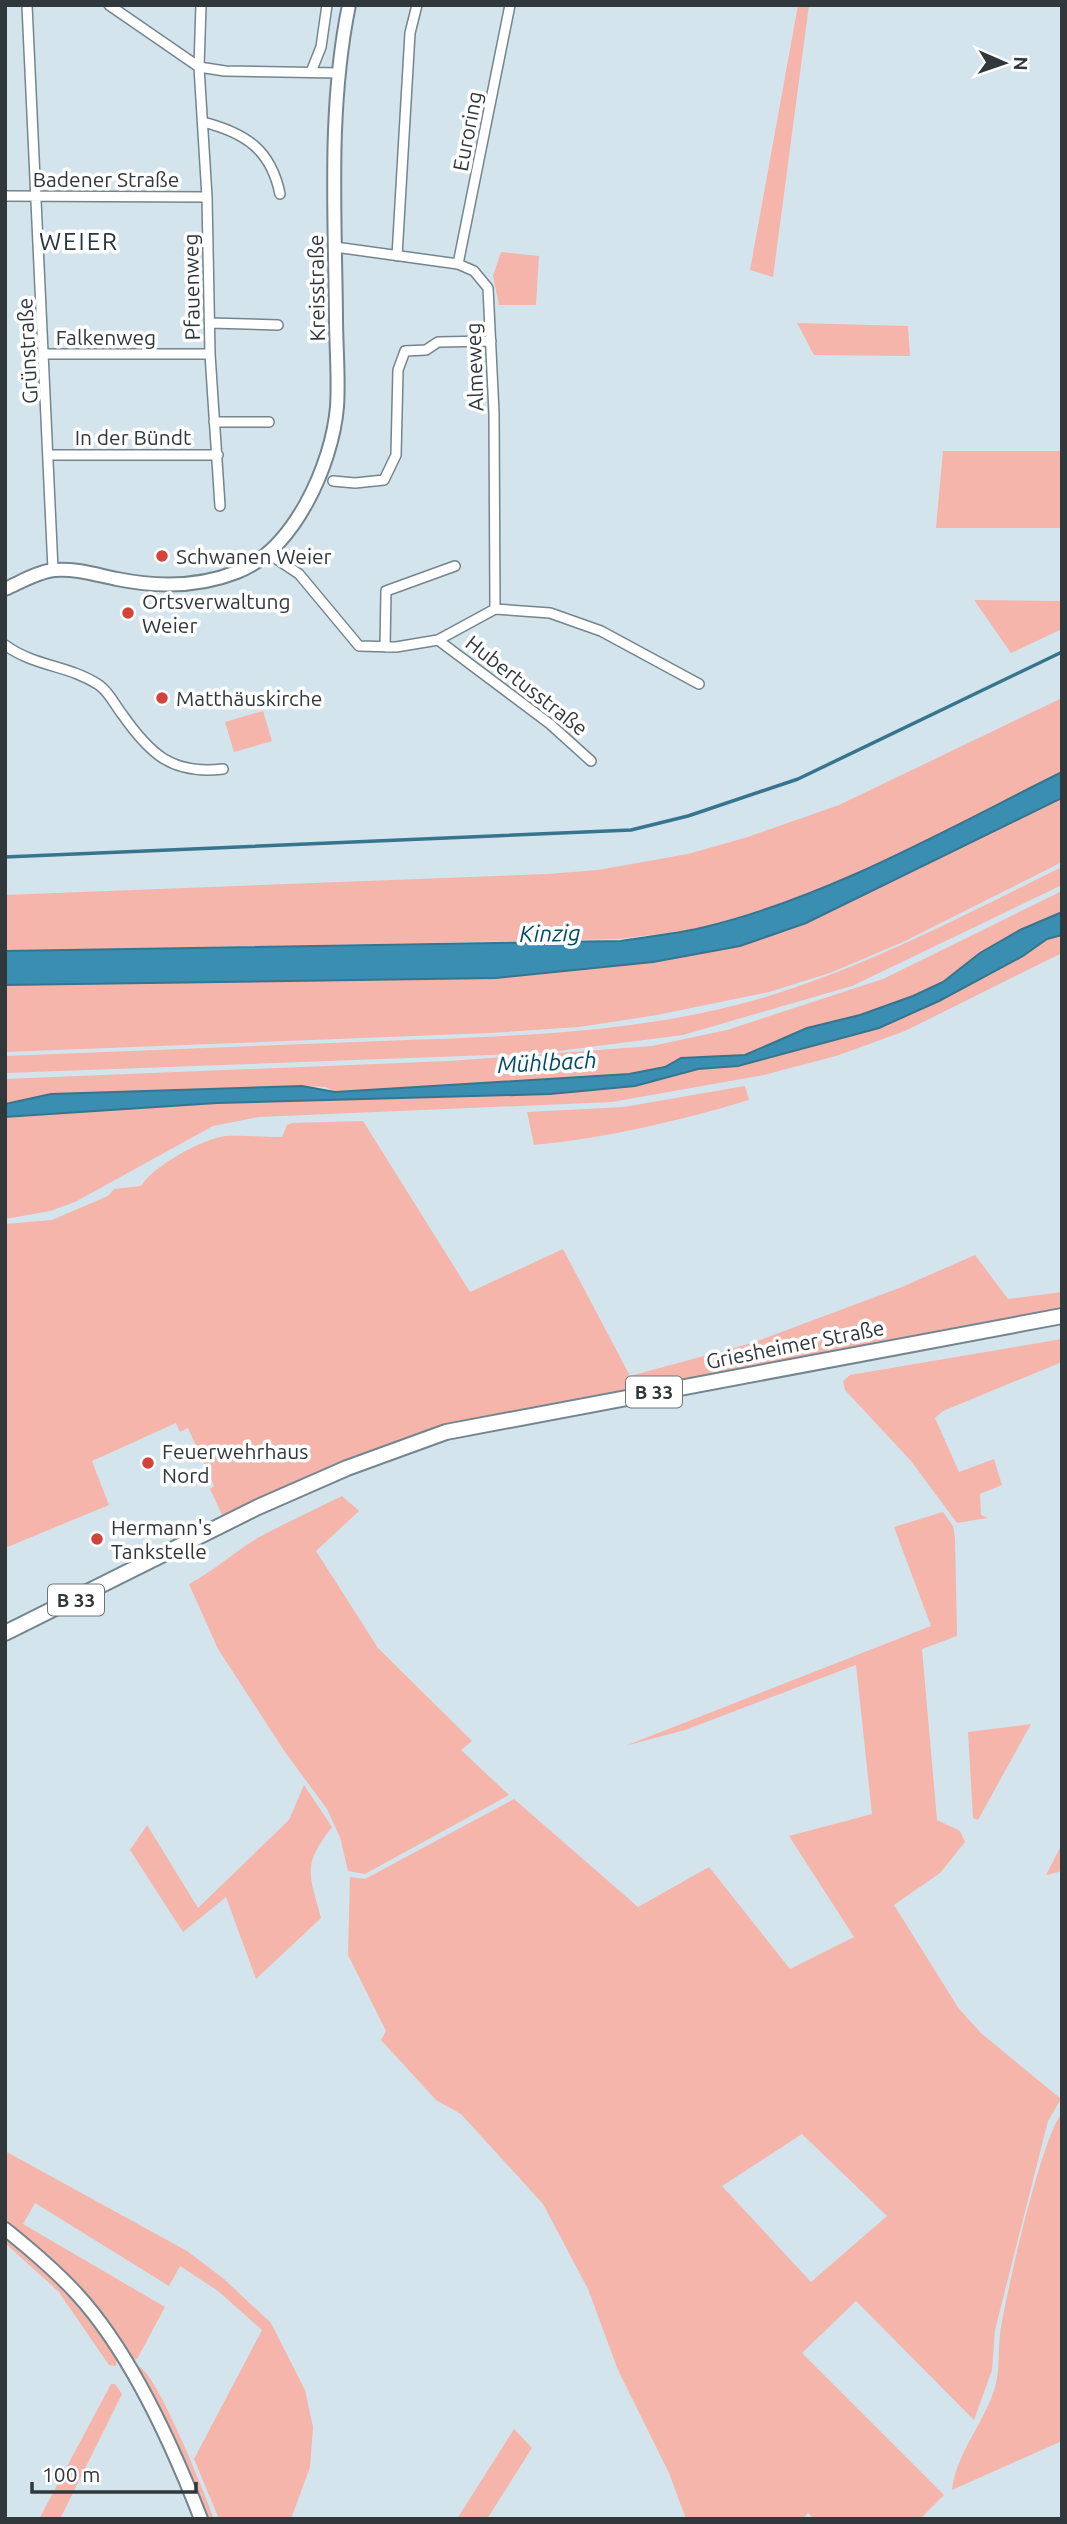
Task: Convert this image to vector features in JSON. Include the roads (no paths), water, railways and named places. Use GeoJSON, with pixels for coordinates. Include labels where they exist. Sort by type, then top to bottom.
{"type":"FeatureCollection","features":[{"type":"Feature","properties":{"kind":"main road","name":"Griesheimer Straße"},"geometry":{"type":"LineString","coordinates":[[5,1633],[258,1507],[346,1468],[446,1432],[1062,1317]]}},
{"type":"Feature","properties":{"kind":"street","name":"Grünstraße"},"geometry":{"type":"LineString","coordinates":[[27,5],[53,570]]}},
{"type":"Feature","properties":{"kind":"street"},"geometry":{"type":"LineString","coordinates":[[109,5],[199,67],[225,71],[339,73]]}},
{"type":"Feature","properties":{"kind":"street","name":"Pfauenweg"},"geometry":{"type":"LineString","coordinates":[[201,5],[199,67],[207,197],[210,354],[220,506]]}},
{"type":"Feature","properties":{"kind":"street"},"geometry":{"type":"LineString","coordinates":[[311,72],[321,47],[327,5]]}},
{"type":"Feature","properties":{"kind":"street","name":"Kreisstraße"},"geometry":{"type":"LineString","coordinates":[[269,554],[291,529],[321,474],[337,409],[334,171],[339,73],[349,5]]}},
{"type":"Feature","properties":{"kind":"street"},"geometry":{"type":"LineString","coordinates":[[397,256],[410,33],[417,5]]}},
{"type":"Feature","properties":{"kind":"street","name":"Euroring"},"geometry":{"type":"LineString","coordinates":[[458,264],[510,5]]}},
{"type":"Feature","properties":{"kind":"street"},"geometry":{"type":"LineString","coordinates":[[203,122],[230,129],[256,146],[275,170],[279,194]]}},
{"type":"Feature","properties":{"kind":"street","name":"Badener Straße"},"geometry":{"type":"LineString","coordinates":[[5,196],[207,197]]}},
{"type":"Feature","properties":{"kind":"street","name":"Almeweg"},"geometry":{"type":"LineString","coordinates":[[335,247],[458,264],[474,271],[488,288],[495,609]]}},
{"type":"Feature","properties":{"kind":"street"},"geometry":{"type":"LineString","coordinates":[[210,323],[278,325]]}},
{"type":"Feature","properties":{"kind":"street"},"geometry":{"type":"LineString","coordinates":[[333,481],[355,483],[384,480],[396,455],[398,370],[405,351],[426,350],[438,342],[491,341]]}},
{"type":"Feature","properties":{"kind":"street","name":"Falkenweg"},"geometry":{"type":"LineString","coordinates":[[45,354],[210,354]]}},
{"type":"Feature","properties":{"kind":"street"},"geometry":{"type":"LineString","coordinates":[[214,422],[269,422]]}},
{"type":"Feature","properties":{"kind":"street","name":"In der Bündt"},"geometry":{"type":"LineString","coordinates":[[49,455],[218,455]]}},
{"type":"Feature","properties":{"kind":"street"},"geometry":{"type":"LineString","coordinates":[[5,589],[53,570],[72,570],[151,584],[188,584],[236,573],[269,554]]}},
{"type":"Feature","properties":{"kind":"street","name":"Hubertusstraße"},"geometry":{"type":"LineString","coordinates":[[269,554],[299,573],[359,646],[385,647],[438,640],[495,609],[550,613],[601,631],[699,684]]}},
{"type":"Feature","properties":{"kind":"street"},"geometry":{"type":"LineString","coordinates":[[385,647],[386,591],[455,566]]}},
{"type":"Feature","properties":{"kind":"street","name":"Hubertusstraße"},"geometry":{"type":"LineString","coordinates":[[438,640],[550,724],[591,761]]}},
{"type":"Feature","properties":{"kind":"street"},"geometry":{"type":"LineString","coordinates":[[5,645],[32,662],[73,672],[100,685],[148,749],[174,765],[205,771],[223,769]]}},
{"type":"Feature","properties":{"kind":"street"},"geometry":{"type":"LineString","coordinates":[[5,2228],[78,2295],[111,2340],[160,2427],[201,2519]]}},
{"type":"Feature","properties":{"kind":"water"},"geometry":{"type":"Polygon","coordinates":[[[1062,772],[1062,798],[806,923],[740,946],[653,962],[496,978],[5,985],[5,951],[621,941],[695,929],[752,914],[843,879],[932,838],[1062,772]]]}},
{"type":"Feature","properties":{"kind":"water"},"geometry":{"type":"Polygon","coordinates":[[[1062,912],[1062,935],[1047,939],[1023,956],[939,1001],[879,1028],[738,1066],[698,1069],[635,1086],[550,1094],[217,1103],[5,1117],[5,1104],[51,1094],[302,1086],[335,1092],[629,1074],[665,1067],[681,1058],[745,1055],[807,1028],[860,1015],[913,996],[943,982],[980,953],[1020,930],[1062,912]]]}},
{"type":"Feature","properties":{"kind":"waterway"},"geometry":{"type":"LineString","coordinates":[[5,857],[631,830],[688,816],[798,779],[1062,652]]}},
{"type":"Feature","properties":{"kind":"place","name":"Schwanen Weier"},"geometry":{"type":"Point","coordinates":[162,556]}},
{"type":"Feature","properties":{"kind":"place","name":"Ortsverwaltung Weier"},"geometry":{"type":"Point","coordinates":[128,613]}},
{"type":"Feature","properties":{"kind":"place","name":"Matthäuskirche"},"geometry":{"type":"Point","coordinates":[162,698]}},
{"type":"Feature","properties":{"kind":"place","name":"Feuerwehrhaus Nord"},"geometry":{"type":"Point","coordinates":[148,1463]}},
{"type":"Feature","properties":{"kind":"place","name":"Hermann's Tankstelle"},"geometry":{"type":"Point","coordinates":[97,1539]}},
{"type":"Feature","properties":{"kind":"district","name":"WEIER"},"geometry":{"type":"Point","coordinates":[79,241]}},
{"type":"Feature","properties":{"kind":"water label","name":"Kinzig"},"geometry":{"type":"Point","coordinates":[550,933]}},
{"type":"Feature","properties":{"kind":"water label","name":"Mühlbach"},"geometry":{"type":"Point","coordinates":[547,1062]}}]}
